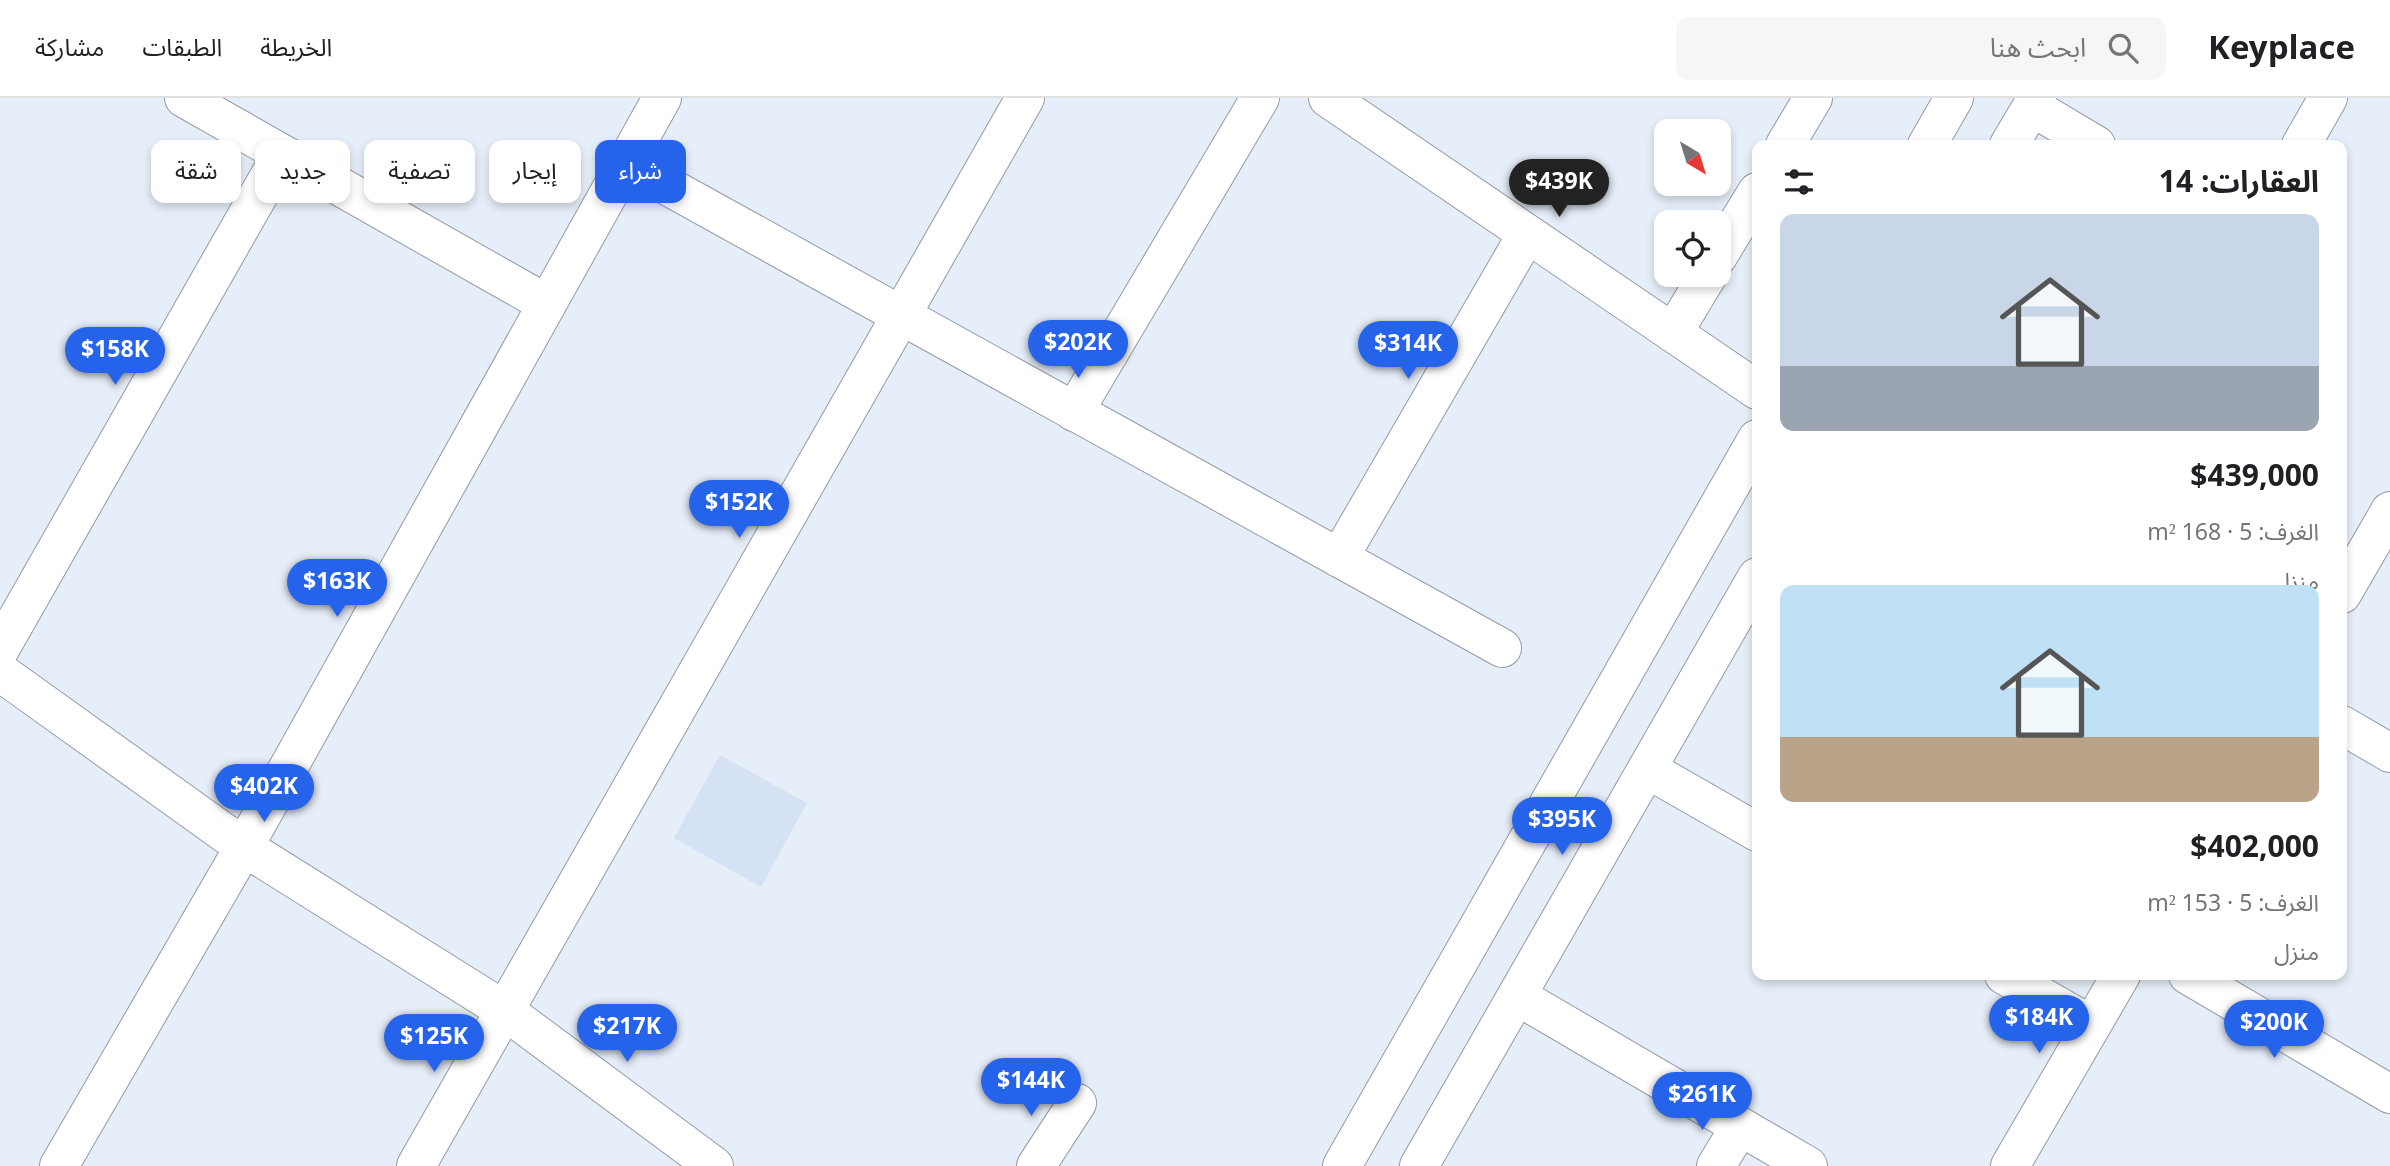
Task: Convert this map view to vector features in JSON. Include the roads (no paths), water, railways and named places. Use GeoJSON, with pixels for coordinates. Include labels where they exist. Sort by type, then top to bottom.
{"type":"FeatureCollection","features":[{"type":"Feature","properties":{"kind":"street"},"geometry":{"type":"LineString","coordinates":[[184,98],[258,140]]}},
{"type":"Feature","properties":{"kind":"street"},"geometry":{"type":"LineString","coordinates":[[639,140],[662,98]]}},
{"type":"Feature","properties":{"kind":"street"},"geometry":{"type":"LineString","coordinates":[[415,1166],[1025,98]]}},
{"type":"Feature","properties":{"kind":"street"},"geometry":{"type":"LineString","coordinates":[[1074,412],[1259,98]]}},
{"type":"Feature","properties":{"kind":"street"},"geometry":{"type":"LineString","coordinates":[[1328,98],[1752,387]]}},
{"type":"Feature","properties":{"kind":"street"},"geometry":{"type":"LineString","coordinates":[[1788,140],[1813,98]]}},
{"type":"Feature","properties":{"kind":"street"},"geometry":{"type":"LineString","coordinates":[[1930,140],[1954,98]]}},
{"type":"Feature","properties":{"kind":"street"},"geometry":{"type":"LineString","coordinates":[[2304,140],[2328,98]]}},
{"type":"Feature","properties":{"kind":"street"},"geometry":{"type":"LineString","coordinates":[[2012,140],[2035,102],[2089,140]]}},
{"type":"Feature","properties":{"kind":"street"},"geometry":{"type":"LineString","coordinates":[[350,192],[547,304]]}},
{"type":"Feature","properties":{"kind":"street"},"geometry":{"type":"LineString","coordinates":[[686,196],[1502,648]]}},
{"type":"Feature","properties":{"kind":"street"},"geometry":{"type":"LineString","coordinates":[[1731,235],[1752,200]]}},
{"type":"Feature","properties":{"kind":"street"},"geometry":{"type":"LineString","coordinates":[[0,649],[255,201]]}},
{"type":"Feature","properties":{"kind":"street"},"geometry":{"type":"LineString","coordinates":[[59,1166],[244,847],[604,203]]}},
{"type":"Feature","properties":{"kind":"street"},"geometry":{"type":"LineString","coordinates":[[1339,558],[1527,233]]}},
{"type":"Feature","properties":{"kind":"street"},"geometry":{"type":"LineString","coordinates":[[1673,333],[1701,287]]}},
{"type":"Feature","properties":{"kind":"street"},"geometry":{"type":"LineString","coordinates":[[1342,1166],[1752,448]]}},
{"type":"Feature","properties":{"kind":"street"},"geometry":{"type":"LineString","coordinates":[[2347,585],[2390,511]]}},
{"type":"Feature","properties":{"kind":"street"},"geometry":{"type":"LineString","coordinates":[[1419,1166],[1752,586]]}},
{"type":"Feature","properties":{"kind":"street"},"geometry":{"type":"LineString","coordinates":[[0,672],[244,847],[504,1010],[714,1166]]}},
{"type":"Feature","properties":{"kind":"street"},"geometry":{"type":"LineString","coordinates":[[2347,728],[2390,753]]}},
{"type":"Feature","properties":{"kind":"street"},"geometry":{"type":"LineString","coordinates":[[1647,769],[1752,829]]}},
{"type":"Feature","properties":{"kind":"street"},"geometry":{"type":"LineString","coordinates":[[2013,980],[2091,1025]]}},
{"type":"Feature","properties":{"kind":"street"},"geometry":{"type":"LineString","coordinates":[[2010,1166],[2117,980]]}},
{"type":"Feature","properties":{"kind":"street"},"geometry":{"type":"LineString","coordinates":[[2196,980],[2390,1094]]}},
{"type":"Feature","properties":{"kind":"street"},"geometry":{"type":"LineString","coordinates":[[1517,996],[1808,1166]]}},
{"type":"Feature","properties":{"kind":"street"},"geometry":{"type":"LineString","coordinates":[[1036,1166],[1077,1103]]}},
{"type":"Feature","properties":{"kind":"street"},"geometry":{"type":"LineString","coordinates":[[1716,1166],[1739,1128]]}}]}
